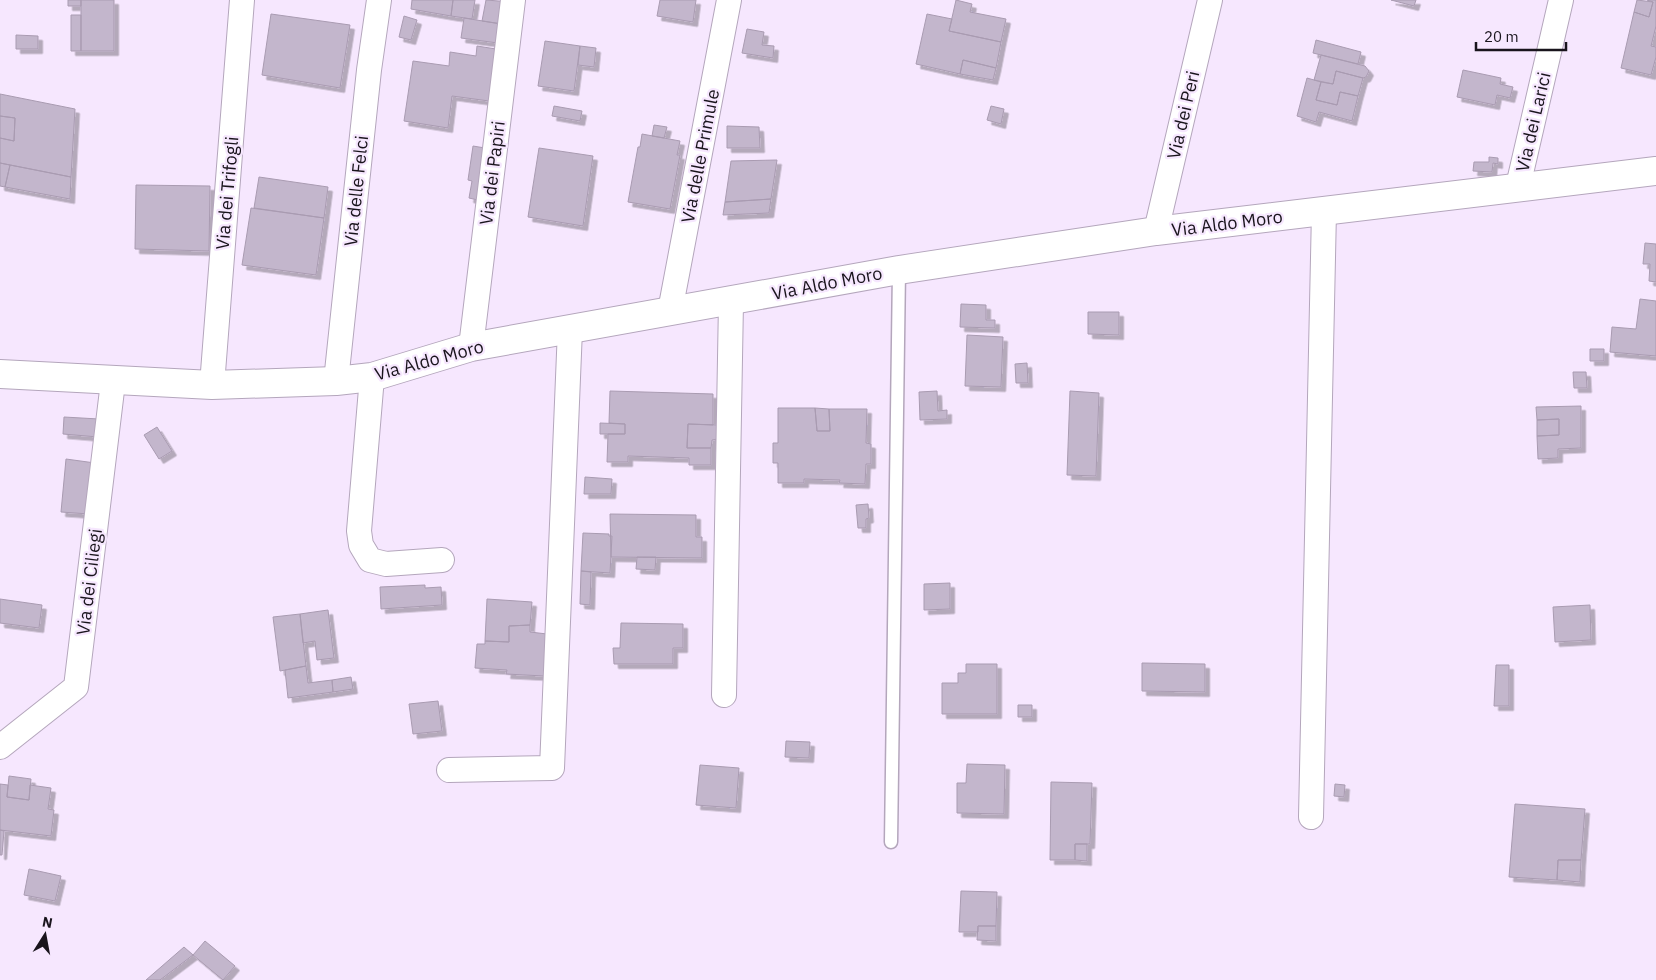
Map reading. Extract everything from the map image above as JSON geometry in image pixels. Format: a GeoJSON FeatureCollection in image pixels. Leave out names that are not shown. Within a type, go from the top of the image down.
{"type":"FeatureCollection","features":[{"type":"Feature","properties":{"kind":"street","name":"Via dei Trifogli"},"geometry":{"type":"LineString","coordinates":[[212,385],[242,0]]}},
{"type":"Feature","properties":{"kind":"street","name":"Via delle Felci"},"geometry":{"type":"LineString","coordinates":[[336,381],[369,70],[379,0]]}},
{"type":"Feature","properties":{"kind":"street","name":"Via dei Papiri"},"geometry":{"type":"LineString","coordinates":[[471,347],[513,0]]}},
{"type":"Feature","properties":{"kind":"street","name":"Via delle Primule"},"geometry":{"type":"LineString","coordinates":[[670,311],[729,0]]}},
{"type":"Feature","properties":{"kind":"street","name":"Via dei Peri"},"geometry":{"type":"LineString","coordinates":[[1156,231],[1210,0]]}},
{"type":"Feature","properties":{"kind":"street","name":"Via dei Larici"},"geometry":{"type":"LineString","coordinates":[[1518,186],[1561,0]]}},
{"type":"Feature","properties":{"kind":"street","name":"Via Aldo Moro"},"geometry":{"type":"LineString","coordinates":[[0,374],[113,382],[212,385],[336,381],[372,377],[471,347],[730,302],[899,270],[1156,231],[1518,186],[1656,171]]}},
{"type":"Feature","properties":{"kind":"street"},"geometry":{"type":"LineString","coordinates":[[1311,817],[1324,211]]}},
{"type":"Feature","properties":{"kind":"street"},"geometry":{"type":"LineString","coordinates":[[724,694],[730,302]]}},
{"type":"Feature","properties":{"kind":"street"},"geometry":{"type":"LineString","coordinates":[[449,770],[552,768],[570,329]]}},
{"type":"Feature","properties":{"kind":"street"},"geometry":{"type":"LineString","coordinates":[[372,377],[359,531],[361,545],[370,560],[386,564],[442,560]]}},
{"type":"Feature","properties":{"kind":"street","name":"Via dei Ciliegi"},"geometry":{"type":"LineString","coordinates":[[0,747],[76,687],[113,382]]}},
{"type":"Feature","properties":{"kind":"lane"},"geometry":{"type":"LineString","coordinates":[[891,842],[899,270]]}},
{"type":"Feature","properties":{"kind":"building"},"geometry":{"type":"Polygon","coordinates":[[[68,0],[81,0],[81,6],[68,6],[68,0]]]}},
{"type":"Feature","properties":{"kind":"building"},"geometry":{"type":"Polygon","coordinates":[[[81,0],[114,0],[114,51],[81,51],[81,0]]]}},
{"type":"Feature","properties":{"kind":"building"},"geometry":{"type":"Polygon","coordinates":[[[412,0],[453,0],[451,16],[411,9],[412,0]]]}},
{"type":"Feature","properties":{"kind":"building"},"geometry":{"type":"Polygon","coordinates":[[[453,0],[475,0],[472,19],[451,16],[453,0]]]}},
{"type":"Feature","properties":{"kind":"building"},"geometry":{"type":"Polygon","coordinates":[[[486,0],[511,2],[508,25],[482,21],[486,0]]]}},
{"type":"Feature","properties":{"kind":"building"},"geometry":{"type":"Polygon","coordinates":[[[660,0],[696,0],[693,22],[657,16],[660,0]]]}},
{"type":"Feature","properties":{"kind":"building"},"geometry":{"type":"Polygon","coordinates":[[[956,0],[972,4],[970,12],[1006,19],[1001,42],[949,31],[956,0]]]}},
{"type":"Feature","properties":{"kind":"building"},"geometry":{"type":"Polygon","coordinates":[[[1391,0],[1416,0],[1414,6],[1391,0]]]}},
{"type":"Feature","properties":{"kind":"building"},"geometry":{"type":"Polygon","coordinates":[[[1637,0],[1653,2],[1649,17],[1634,12],[1637,0]]]}},
{"type":"Feature","properties":{"kind":"building"},"geometry":{"type":"Polygon","coordinates":[[[1647,0],[1656,0],[1656,26],[1651,46],[1656,47],[1656,57],[1651,75],[1621,68],[1634,12],[1649,17],[1653,2],[1647,0]]]}},
{"type":"Feature","properties":{"kind":"building"},"geometry":{"type":"Polygon","coordinates":[[[271,14],[350,25],[340,88],[262,75],[271,14]]]}},
{"type":"Feature","properties":{"kind":"building"},"geometry":{"type":"Polygon","coordinates":[[[927,14],[952,19],[949,31],[1001,42],[996,68],[963,60],[960,74],[916,64],[927,14]]]}},
{"type":"Feature","properties":{"kind":"building"},"geometry":{"type":"Polygon","coordinates":[[[71,15],[81,15],[81,51],[71,51],[71,15]]]}},
{"type":"Feature","properties":{"kind":"building"},"geometry":{"type":"Polygon","coordinates":[[[404,16],[417,20],[411,40],[399,37],[404,16]]]}},
{"type":"Feature","properties":{"kind":"building"},"geometry":{"type":"Polygon","coordinates":[[[464,18],[508,25],[505,44],[461,38],[464,18]]]}},
{"type":"Feature","properties":{"kind":"building"},"geometry":{"type":"Polygon","coordinates":[[[747,29],[764,32],[762,45],[774,46],[773,58],[742,53],[747,29]]]}},
{"type":"Feature","properties":{"kind":"building"},"geometry":{"type":"Polygon","coordinates":[[[16,35],[38,36],[38,49],[16,49],[16,35]]]}},
{"type":"Feature","properties":{"kind":"building"},"geometry":{"type":"Polygon","coordinates":[[[1316,40],[1361,52],[1358,64],[1313,53],[1316,40]]]}},
{"type":"Feature","properties":{"kind":"building"},"geometry":{"type":"Polygon","coordinates":[[[545,41],[580,46],[574,91],[538,86],[545,41]]]}},
{"type":"Feature","properties":{"kind":"building"},"geometry":{"type":"Polygon","coordinates":[[[477,46],[496,49],[489,101],[452,96],[448,128],[404,121],[413,61],[449,66],[450,52],[476,56],[477,46]]]}},
{"type":"Feature","properties":{"kind":"building"},"geometry":{"type":"Polygon","coordinates":[[[580,46],[596,48],[594,67],[578,65],[580,46]]]}},
{"type":"Feature","properties":{"kind":"building"},"geometry":{"type":"Polygon","coordinates":[[[1321,55],[1365,66],[1369,71],[1366,77],[1363,78],[1336,71],[1333,84],[1314,80],[1321,55]]]}},
{"type":"Feature","properties":{"kind":"building"},"geometry":{"type":"Polygon","coordinates":[[[963,60],[996,68],[993,80],[960,74],[963,60]]]}},
{"type":"Feature","properties":{"kind":"building"},"geometry":{"type":"Polygon","coordinates":[[[1463,70],[1501,78],[1500,84],[1513,87],[1510,98],[1497,95],[1495,105],[1457,97],[1463,70]]]}},
{"type":"Feature","properties":{"kind":"building"},"geometry":{"type":"Polygon","coordinates":[[[1336,71],[1363,78],[1358,96],[1340,92],[1337,105],[1316,100],[1321,82],[1333,84],[1336,71]]]}},
{"type":"Feature","properties":{"kind":"building"},"geometry":{"type":"Polygon","coordinates":[[[1307,78],[1321,82],[1316,100],[1337,105],[1340,92],[1358,96],[1352,121],[1319,112],[1316,122],[1297,116],[1307,78]]]}},
{"type":"Feature","properties":{"kind":"building"},"geometry":{"type":"Polygon","coordinates":[[[0,94],[75,109],[71,177],[0,163],[0,138],[14,141],[15,118],[0,116],[0,94]]]}},
{"type":"Feature","properties":{"kind":"building"},"geometry":{"type":"Polygon","coordinates":[[[554,106],[582,111],[580,121],[552,116],[554,106]]]}},
{"type":"Feature","properties":{"kind":"building"},"geometry":{"type":"Polygon","coordinates":[[[991,106],[1004,109],[1001,124],[987,120],[991,106]]]}},
{"type":"Feature","properties":{"kind":"building"},"geometry":{"type":"Polygon","coordinates":[[[0,116],[15,118],[14,141],[0,138],[0,116]]]}},
{"type":"Feature","properties":{"kind":"building"},"geometry":{"type":"Polygon","coordinates":[[[654,125],[667,127],[664,138],[652,136],[654,125]]]}},
{"type":"Feature","properties":{"kind":"building"},"geometry":{"type":"Polygon","coordinates":[[[727,126],[759,127],[760,148],[727,148],[727,126]]]}},
{"type":"Feature","properties":{"kind":"building"},"geometry":{"type":"Polygon","coordinates":[[[642,134],[680,141],[677,155],[680,155],[670,209],[628,202],[642,134]]]}},
{"type":"Feature","properties":{"kind":"building"},"geometry":{"type":"Polygon","coordinates":[[[473,146],[491,149],[482,201],[469,198],[472,181],[468,180],[473,146]]]}},
{"type":"Feature","properties":{"kind":"building"},"geometry":{"type":"Polygon","coordinates":[[[539,148],[593,156],[583,226],[528,217],[539,148]]]}},
{"type":"Feature","properties":{"kind":"building"},"geometry":{"type":"Polygon","coordinates":[[[1489,157],[1498,158],[1498,164],[1493,163],[1492,172],[1473,171],[1474,162],[1489,162],[1489,157]]]}},
{"type":"Feature","properties":{"kind":"building"},"geometry":{"type":"Polygon","coordinates":[[[777,160],[771,199],[725,202],[731,161],[777,160]]]}},
{"type":"Feature","properties":{"kind":"building"},"geometry":{"type":"Polygon","coordinates":[[[0,163],[10,165],[5,187],[0,186],[0,163]]]}},
{"type":"Feature","properties":{"kind":"building"},"geometry":{"type":"Polygon","coordinates":[[[10,165],[71,177],[70,199],[5,187],[10,165]]]}},
{"type":"Feature","properties":{"kind":"building"},"geometry":{"type":"Polygon","coordinates":[[[259,177],[328,187],[324,218],[254,208],[259,177]]]}},
{"type":"Feature","properties":{"kind":"building"},"geometry":{"type":"Polygon","coordinates":[[[136,185],[210,186],[209,251],[135,249],[136,185]]]}},
{"type":"Feature","properties":{"kind":"building"},"geometry":{"type":"Polygon","coordinates":[[[771,199],[769,213],[723,215],[725,202],[771,199]]]}},
{"type":"Feature","properties":{"kind":"building"},"geometry":{"type":"Polygon","coordinates":[[[251,208],[324,218],[316,275],[242,265],[251,208]]]}},
{"type":"Feature","properties":{"kind":"building"},"geometry":{"type":"Polygon","coordinates":[[[1645,243],[1656,244],[1656,282],[1649,281],[1650,264],[1643,264],[1645,243]]]}},
{"type":"Feature","properties":{"kind":"building"},"geometry":{"type":"Polygon","coordinates":[[[1640,299],[1656,301],[1656,356],[1610,352],[1612,327],[1636,329],[1640,299]]]}},
{"type":"Feature","properties":{"kind":"building"},"geometry":{"type":"Polygon","coordinates":[[[961,304],[986,305],[986,320],[995,320],[995,328],[960,327],[961,304]]]}},
{"type":"Feature","properties":{"kind":"building"},"geometry":{"type":"Polygon","coordinates":[[[1088,312],[1119,312],[1119,335],[1088,334],[1088,312]]]}},
{"type":"Feature","properties":{"kind":"building"},"geometry":{"type":"Polygon","coordinates":[[[967,335],[1003,337],[1001,387],[965,386],[967,335]]]}},
{"type":"Feature","properties":{"kind":"building"},"geometry":{"type":"Polygon","coordinates":[[[1590,349],[1604,349],[1604,361],[1590,361],[1590,349]]]}},
{"type":"Feature","properties":{"kind":"building"},"geometry":{"type":"Polygon","coordinates":[[[1027,363],[1028,383],[1016,383],[1015,364],[1027,363]]]}},
{"type":"Feature","properties":{"kind":"building"},"geometry":{"type":"Polygon","coordinates":[[[1573,372],[1586,372],[1587,388],[1574,388],[1573,372]]]}},
{"type":"Feature","properties":{"kind":"building"},"geometry":{"type":"Polygon","coordinates":[[[610,391],[713,394],[713,425],[688,424],[687,448],[711,448],[711,465],[689,465],[689,458],[628,456],[628,462],[607,462],[608,434],[625,434],[625,424],[609,423],[610,391]]]}},
{"type":"Feature","properties":{"kind":"building"},"geometry":{"type":"Polygon","coordinates":[[[937,391],[938,411],[947,410],[947,419],[920,420],[919,392],[937,391]]]}},
{"type":"Feature","properties":{"kind":"building"},"geometry":{"type":"Polygon","coordinates":[[[1070,391],[1099,393],[1096,476],[1067,475],[1070,391]]]}},
{"type":"Feature","properties":{"kind":"building"},"geometry":{"type":"Polygon","coordinates":[[[1581,406],[1581,448],[1558,449],[1558,458],[1538,459],[1537,436],[1559,435],[1559,419],[1537,420],[1536,407],[1581,406]]]}},
{"type":"Feature","properties":{"kind":"building"},"geometry":{"type":"Polygon","coordinates":[[[778,408],[815,408],[817,431],[830,431],[829,409],[867,409],[866,443],[871,444],[871,464],[866,464],[865,484],[839,483],[840,480],[804,479],[804,483],[778,483],[778,463],[773,463],[773,443],[778,443],[778,408]]]}},
{"type":"Feature","properties":{"kind":"building"},"geometry":{"type":"Polygon","coordinates":[[[815,408],[829,409],[830,431],[817,431],[815,408]]]}},
{"type":"Feature","properties":{"kind":"building"},"geometry":{"type":"Polygon","coordinates":[[[64,417],[99,419],[98,437],[63,434],[64,417]]]}},
{"type":"Feature","properties":{"kind":"building"},"geometry":{"type":"Polygon","coordinates":[[[1559,419],[1559,435],[1537,436],[1537,420],[1559,419]]]}},
{"type":"Feature","properties":{"kind":"building"},"geometry":{"type":"Polygon","coordinates":[[[600,423],[625,424],[625,434],[600,434],[600,423]]]}},
{"type":"Feature","properties":{"kind":"building"},"geometry":{"type":"Polygon","coordinates":[[[688,424],[719,425],[718,439],[712,440],[711,448],[687,448],[688,424]]]}},
{"type":"Feature","properties":{"kind":"building"},"geometry":{"type":"Polygon","coordinates":[[[157,427],[172,451],[159,459],[144,435],[157,427]]]}},
{"type":"Feature","properties":{"kind":"building"},"geometry":{"type":"Polygon","coordinates":[[[66,459],[95,463],[89,514],[61,512],[66,459]]]}},
{"type":"Feature","properties":{"kind":"building"},"geometry":{"type":"Polygon","coordinates":[[[585,477],[612,479],[611,494],[584,494],[585,477]]]}},
{"type":"Feature","properties":{"kind":"building"},"geometry":{"type":"Polygon","coordinates":[[[868,504],[869,518],[866,519],[866,528],[858,528],[856,505],[868,504]]]}},
{"type":"Feature","properties":{"kind":"building"},"geometry":{"type":"Polygon","coordinates":[[[610,514],[696,515],[696,537],[702,537],[702,558],[611,557],[610,514]]]}},
{"type":"Feature","properties":{"kind":"building"},"geometry":{"type":"Polygon","coordinates":[[[583,533],[609,534],[609,536],[612,536],[610,573],[581,571],[583,533]]]}},
{"type":"Feature","properties":{"kind":"building"},"geometry":{"type":"Polygon","coordinates":[[[637,557],[656,557],[655,570],[636,569],[637,557]]]}},
{"type":"Feature","properties":{"kind":"building"},"geometry":{"type":"Polygon","coordinates":[[[581,571],[591,572],[590,605],[580,604],[581,571]]]}},
{"type":"Feature","properties":{"kind":"building"},"geometry":{"type":"Polygon","coordinates":[[[950,583],[950,609],[924,610],[924,584],[950,583]]]}},
{"type":"Feature","properties":{"kind":"building"},"geometry":{"type":"Polygon","coordinates":[[[425,585],[425,588],[441,587],[442,605],[381,609],[380,587],[425,585]]]}},
{"type":"Feature","properties":{"kind":"building"},"geometry":{"type":"Polygon","coordinates":[[[0,599],[42,605],[39,628],[0,623],[0,599]]]}},
{"type":"Feature","properties":{"kind":"building"},"geometry":{"type":"Polygon","coordinates":[[[487,599],[532,602],[530,625],[509,626],[509,642],[485,641],[487,599]]]}},
{"type":"Feature","properties":{"kind":"building"},"geometry":{"type":"Polygon","coordinates":[[[1590,605],[1591,640],[1555,642],[1553,607],[1590,605]]]}},
{"type":"Feature","properties":{"kind":"building"},"geometry":{"type":"Polygon","coordinates":[[[328,610],[334,658],[317,660],[315,641],[303,643],[300,614],[328,610]]]}},
{"type":"Feature","properties":{"kind":"building"},"geometry":{"type":"Polygon","coordinates":[[[300,614],[306,666],[280,671],[273,617],[300,614]]]}},
{"type":"Feature","properties":{"kind":"building"},"geometry":{"type":"Polygon","coordinates":[[[621,623],[683,624],[683,648],[673,648],[673,664],[614,664],[613,648],[620,648],[621,623]]]}},
{"type":"Feature","properties":{"kind":"building"},"geometry":{"type":"Polygon","coordinates":[[[530,625],[530,632],[547,634],[544,676],[506,674],[507,670],[475,668],[477,644],[485,644],[485,641],[509,642],[509,626],[530,625]]]}},
{"type":"Feature","properties":{"kind":"building"},"geometry":{"type":"Polygon","coordinates":[[[1142,663],[1205,664],[1205,692],[1142,691],[1142,663]]]}},
{"type":"Feature","properties":{"kind":"building"},"geometry":{"type":"Polygon","coordinates":[[[966,664],[997,664],[997,714],[942,714],[942,683],[958,683],[958,673],[966,673],[966,664]]]}},
{"type":"Feature","properties":{"kind":"building"},"geometry":{"type":"Polygon","coordinates":[[[1496,665],[1509,665],[1509,706],[1494,706],[1496,665]]]}},
{"type":"Feature","properties":{"kind":"building"},"geometry":{"type":"Polygon","coordinates":[[[306,666],[308,683],[332,680],[333,692],[288,698],[285,670],[306,666]]]}},
{"type":"Feature","properties":{"kind":"building"},"geometry":{"type":"Polygon","coordinates":[[[351,677],[353,689],[333,692],[332,680],[351,677]]]}},
{"type":"Feature","properties":{"kind":"building"},"geometry":{"type":"Polygon","coordinates":[[[438,701],[442,731],[413,734],[409,704],[438,701]]]}},
{"type":"Feature","properties":{"kind":"building"},"geometry":{"type":"Polygon","coordinates":[[[1018,705],[1032,705],[1032,717],[1018,717],[1018,705]]]}},
{"type":"Feature","properties":{"kind":"building"},"geometry":{"type":"Polygon","coordinates":[[[786,741],[810,742],[809,758],[785,757],[786,741]]]}},
{"type":"Feature","properties":{"kind":"building"},"geometry":{"type":"Polygon","coordinates":[[[967,764],[1005,765],[1004,814],[957,813],[957,783],[966,783],[967,764]]]}},
{"type":"Feature","properties":{"kind":"building"},"geometry":{"type":"Polygon","coordinates":[[[700,765],[739,768],[736,808],[696,805],[700,765]]]}},
{"type":"Feature","properties":{"kind":"building"},"geometry":{"type":"Polygon","coordinates":[[[9,776],[31,779],[29,800],[7,797],[9,776]]]}},
{"type":"Feature","properties":{"kind":"building"},"geometry":{"type":"Polygon","coordinates":[[[1051,782],[1092,783],[1090,844],[1075,844],[1075,860],[1050,860],[1051,782]]]}},
{"type":"Feature","properties":{"kind":"building"},"geometry":{"type":"Polygon","coordinates":[[[0,784],[8,785],[7,797],[29,800],[30,785],[51,788],[48,809],[54,810],[51,836],[0,830],[0,784]]]}},
{"type":"Feature","properties":{"kind":"building"},"geometry":{"type":"Polygon","coordinates":[[[1335,784],[1345,785],[1344,797],[1334,796],[1335,784]]]}},
{"type":"Feature","properties":{"kind":"building"},"geometry":{"type":"Polygon","coordinates":[[[1515,804],[1585,809],[1581,860],[1558,860],[1557,880],[1509,877],[1515,804]]]}},
{"type":"Feature","properties":{"kind":"building"},"geometry":{"type":"Polygon","coordinates":[[[0,830],[4,831],[2,855],[0,855],[0,830]]]}},
{"type":"Feature","properties":{"kind":"building"},"geometry":{"type":"Polygon","coordinates":[[[1075,844],[1087,844],[1087,861],[1075,860],[1075,844]]]}},
{"type":"Feature","properties":{"kind":"building"},"geometry":{"type":"Polygon","coordinates":[[[1558,860],[1581,860],[1580,882],[1557,880],[1558,860]]]}},
{"type":"Feature","properties":{"kind":"building"},"geometry":{"type":"Polygon","coordinates":[[[29,869],[61,876],[55,901],[24,895],[29,869]]]}},
{"type":"Feature","properties":{"kind":"building"},"geometry":{"type":"Polygon","coordinates":[[[961,891],[997,892],[996,926],[978,926],[978,932],[959,932],[961,891]]]}},
{"type":"Feature","properties":{"kind":"building"},"geometry":{"type":"Polygon","coordinates":[[[978,926],[996,926],[996,941],[977,940],[978,926]]]}},
{"type":"Feature","properties":{"kind":"building"},"geometry":{"type":"Polygon","coordinates":[[[205,941],[235,966],[223,980],[193,955],[205,941]]]}},
{"type":"Feature","properties":{"kind":"building"},"geometry":{"type":"Polygon","coordinates":[[[184,947],[193,955],[160,980],[146,980],[184,947]]]}}]}
